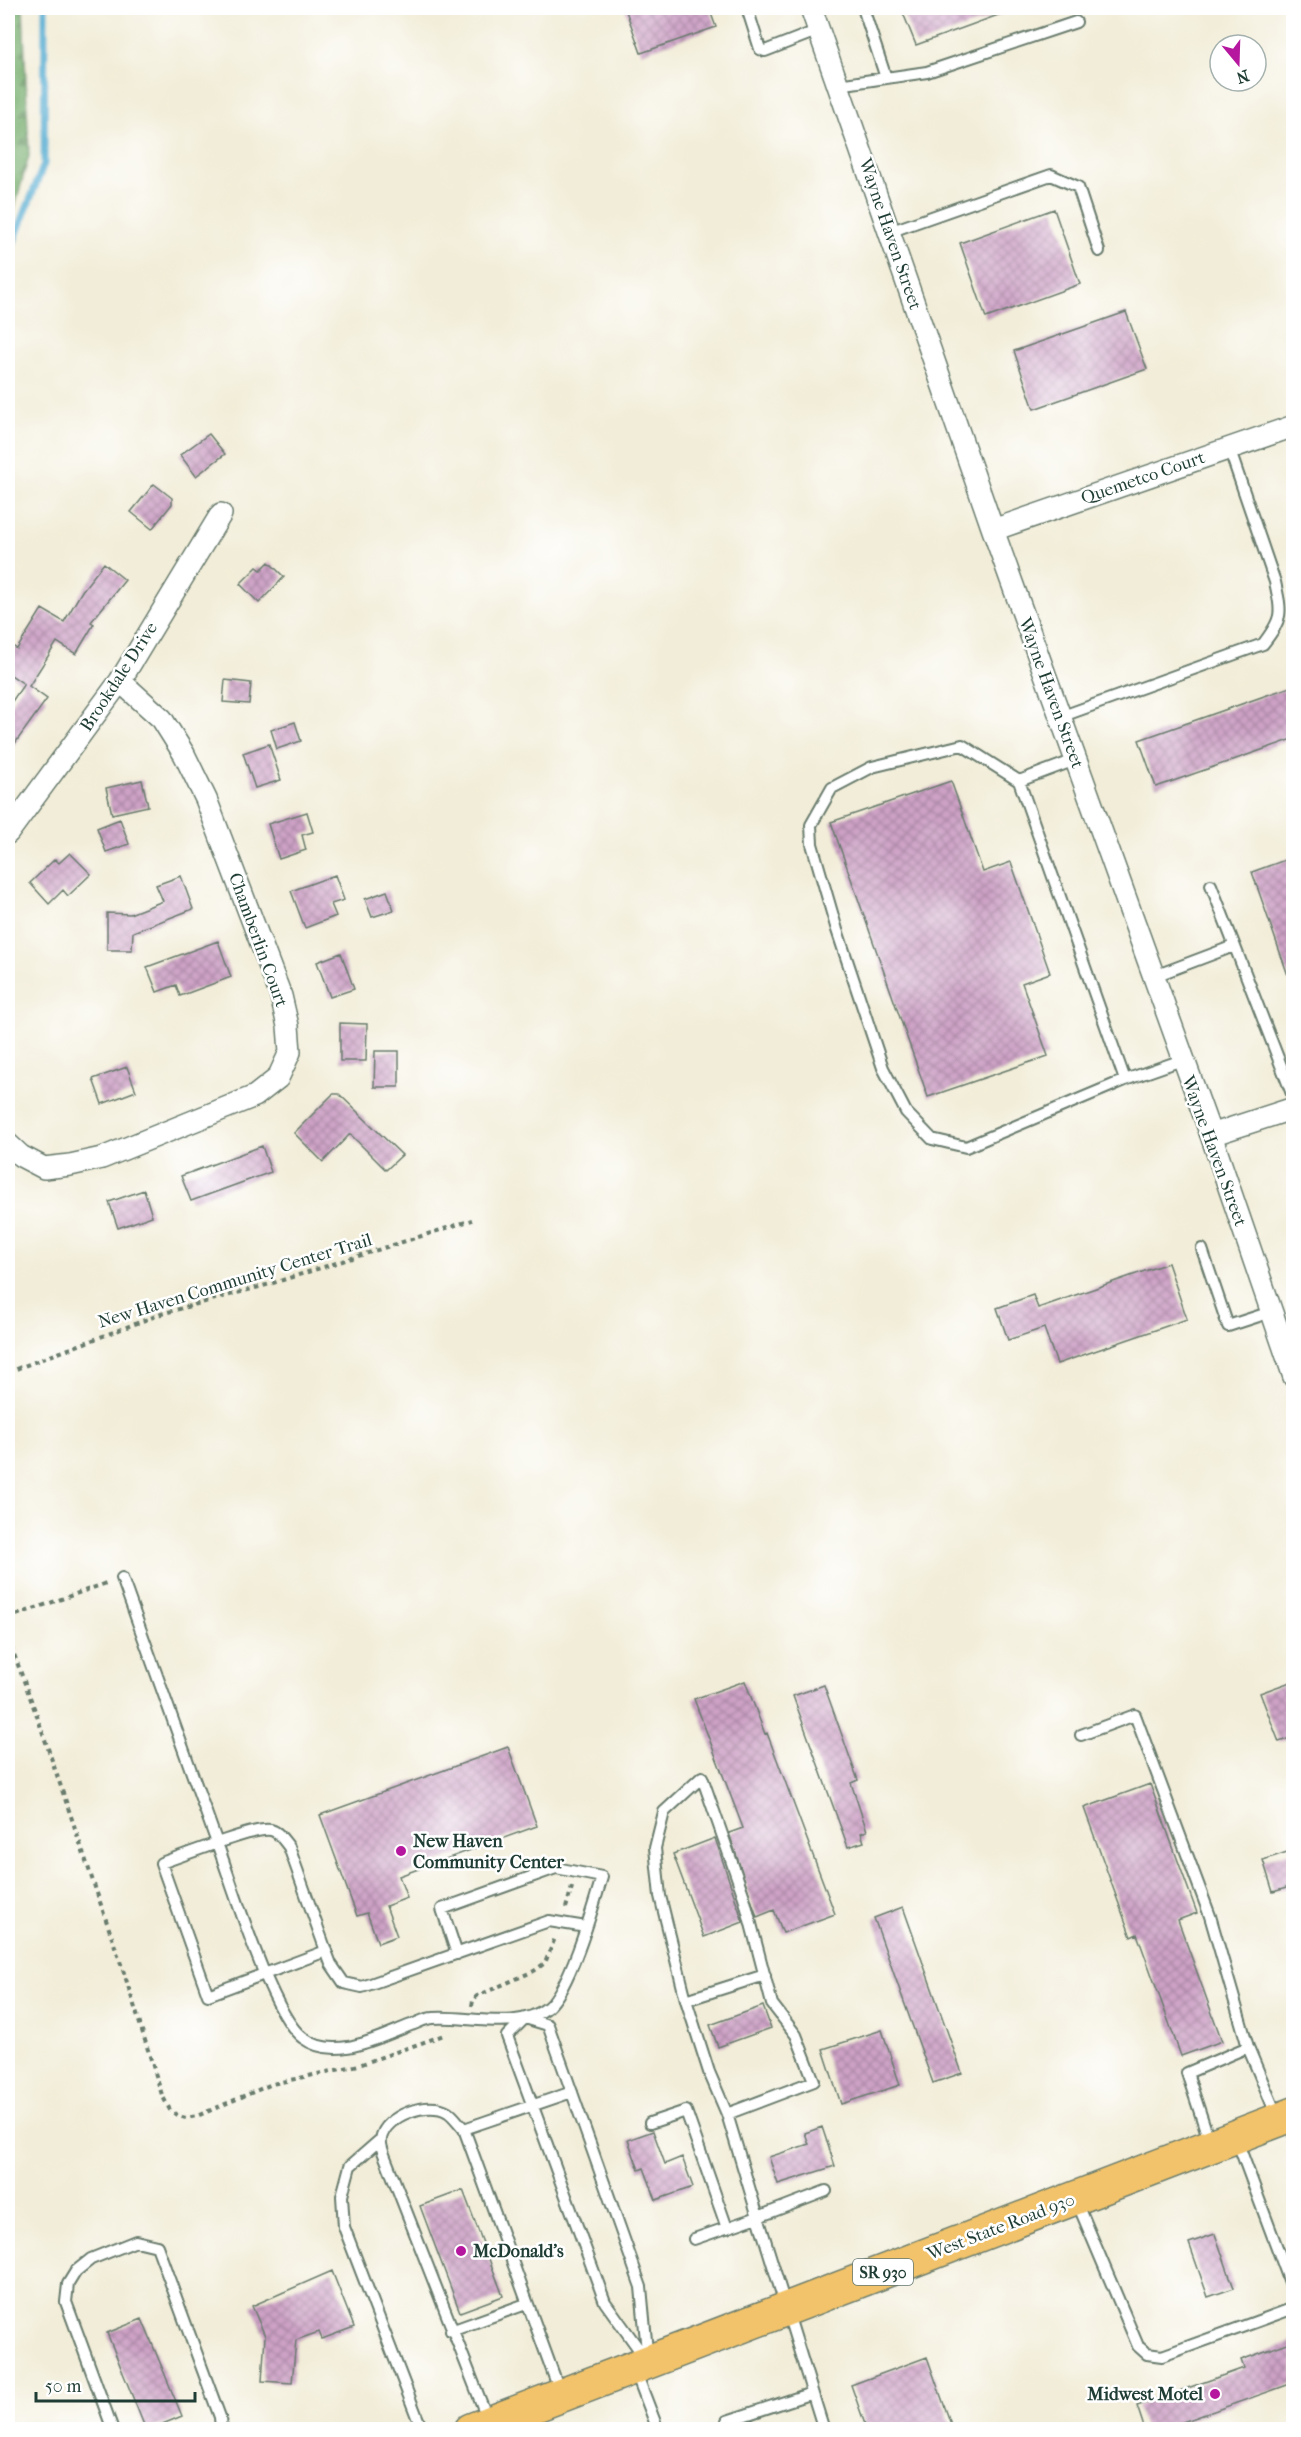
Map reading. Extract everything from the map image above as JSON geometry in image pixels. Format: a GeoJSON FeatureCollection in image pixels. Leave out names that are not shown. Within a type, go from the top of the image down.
{"type":"FeatureCollection","features":[{"type":"Feature","properties":{"kind":"highway","name":"West State Road 930"},"geometry":{"type":"LineString","coordinates":[[480,2426],[1076,2199],[1286,2116]]}},
{"type":"Feature","properties":{"kind":"street","name":"Wayne Haven Street"},"geometry":{"type":"LineString","coordinates":[[812,8],[993,530],[1210,1135],[1293,1377]]}},
{"type":"Feature","properties":{"kind":"street","name":"Quemetco Court"},"geometry":{"type":"LineString","coordinates":[[993,530],[1293,426]]}},
{"type":"Feature","properties":{"kind":"street","name":"Brookdale Drive"},"geometry":{"type":"LineString","coordinates":[[8,833],[120,681],[221,514]]}},
{"type":"Feature","properties":{"kind":"street","name":"Chamberlin Court"},"geometry":{"type":"LineString","coordinates":[[8,1144],[21,1156],[44,1168],[102,1158],[255,1096],[278,1078],[290,1052],[288,1026],[281,996],[206,799],[184,754],[162,719],[120,681]]}},
{"type":"Feature","properties":{"kind":"street"},"geometry":{"type":"LineString","coordinates":[[1210,1135],[1293,1108]]}},
{"type":"Feature","properties":{"kind":"lane"},"geometry":{"type":"LineString","coordinates":[[747,8],[760,49],[765,51],[819,30]]}},
{"type":"Feature","properties":{"kind":"lane"},"geometry":{"type":"LineString","coordinates":[[863,8],[886,78]]}},
{"type":"Feature","properties":{"kind":"lane"},"geometry":{"type":"LineString","coordinates":[[838,85],[927,72],[1076,22]]}},
{"type":"Feature","properties":{"kind":"lane"},"geometry":{"type":"LineString","coordinates":[[890,232],[1051,175],[1078,187],[1099,251]]}},
{"type":"Feature","properties":{"kind":"lane"},"geometry":{"type":"LineString","coordinates":[[1060,717],[1263,644],[1278,624],[1280,604],[1275,582],[1229,448]]}},
{"type":"Feature","properties":{"kind":"lane"},"geometry":{"type":"LineString","coordinates":[[1125,1080],[1019,781],[962,745],[872,767],[832,788],[811,825],[812,844],[837,930],[883,1068],[906,1112],[932,1139],[966,1147],[1125,1080],[1182,1060]]}},
{"type":"Feature","properties":{"kind":"lane"},"geometry":{"type":"LineString","coordinates":[[1019,781],[1075,760]]}},
{"type":"Feature","properties":{"kind":"lane"},"geometry":{"type":"LineString","coordinates":[[1211,885],[1293,1100]]}},
{"type":"Feature","properties":{"kind":"lane"},"geometry":{"type":"LineString","coordinates":[[1152,977],[1234,946]]}},
{"type":"Feature","properties":{"kind":"lane"},"geometry":{"type":"LineString","coordinates":[[1202,1250],[1228,1326],[1270,1312]]}},
{"type":"Feature","properties":{"kind":"lane"},"geometry":{"type":"LineString","coordinates":[[122,1578],[265,1974],[289,2021],[303,2038],[324,2047],[353,2047],[430,2018],[483,2022],[525,2018],[548,2008],[560,1992],[586,1927],[602,1877],[556,1868],[442,1909],[457,1954]]}},
{"type":"Feature","properties":{"kind":"lane"},"geometry":{"type":"LineString","coordinates":[[1081,1735],[1135,1715],[1210,1916],[1248,2047],[1286,2116]]}},
{"type":"Feature","properties":{"kind":"lane"},"geometry":{"type":"LineString","coordinates":[[727,2114],[814,2080],[796,2034],[772,2004],[744,1897],[702,1776],[664,1812],[655,1848],[660,1896],[686,2001],[709,2072],[727,2114],[824,2430]]}},
{"type":"Feature","properties":{"kind":"lane"},"geometry":{"type":"LineString","coordinates":[[326,1951],[208,1995],[161,1863],[217,1843],[261,1831],[271,1830],[279,1834],[289,1847],[331,1964],[344,1983],[362,1987],[549,1921],[586,1927]]}},
{"type":"Feature","properties":{"kind":"lane"},"geometry":{"type":"LineString","coordinates":[[686,2001],[765,1975]]}},
{"type":"Feature","properties":{"kind":"lane"},"geometry":{"type":"LineString","coordinates":[[525,2018],[548,2025],[641,2287],[641,2365],[658,2430]]}},
{"type":"Feature","properties":{"kind":"lane"},"geometry":{"type":"LineString","coordinates":[[525,2018],[507,2036],[605,2302],[641,2365]]}},
{"type":"Feature","properties":{"kind":"lane"},"geometry":{"type":"LineString","coordinates":[[1248,2047],[1186,2073],[1223,2141],[1293,2293]]}},
{"type":"Feature","properties":{"kind":"lane"},"geometry":{"type":"LineString","coordinates":[[464,2129],[572,2092]]}},
{"type":"Feature","properties":{"kind":"lane"},"geometry":{"type":"LineString","coordinates":[[422,2430],[344,2227],[342,2196],[350,2166],[381,2139],[386,2127],[407,2112],[426,2106],[448,2112],[464,2129],[561,2396]]}},
{"type":"Feature","properties":{"kind":"lane"},"geometry":{"type":"LineString","coordinates":[[650,2123],[686,2110],[727,2228]]}},
{"type":"Feature","properties":{"kind":"lane"},"geometry":{"type":"LineString","coordinates":[[381,2139],[393,2180],[451,2331],[480,2426]]}},
{"type":"Feature","properties":{"kind":"lane"},"geometry":{"type":"LineString","coordinates":[[694,2239],[826,2191]]}},
{"type":"Feature","properties":{"kind":"lane"},"geometry":{"type":"LineString","coordinates":[[1076,2199],[1138,2346],[1147,2354],[1162,2356],[1293,2308]]}},
{"type":"Feature","properties":{"kind":"lane"},"geometry":{"type":"LineString","coordinates":[[113,2430],[66,2302],[68,2284],[76,2271],[91,2259],[136,2241],[157,2246],[220,2417],[221,2430]]}},
{"type":"Feature","properties":{"kind":"lane"},"geometry":{"type":"LineString","coordinates":[[451,2331],[526,2304]]}},
{"type":"Feature","properties":{"kind":"lane"},"geometry":{"type":"LineString","coordinates":[[730,2430],[727,2421],[812,2393]]}},
{"type":"Feature","properties":{"kind":"path","name":"New Haven Community Center Trail"},"geometry":{"type":"LineString","coordinates":[[8,1371],[161,1314],[270,1284],[472,1220]]}},
{"type":"Feature","properties":{"kind":"path"},"geometry":{"type":"LineString","coordinates":[[8,1618],[122,1578]]}},
{"type":"Feature","properties":{"kind":"path"},"geometry":{"type":"LineString","coordinates":[[566,1908],[574,1880]]}},
{"type":"Feature","properties":{"kind":"path"},"geometry":{"type":"LineString","coordinates":[[472,2006],[477,1996],[534,1971],[545,1963],[556,1934]]}},
{"type":"Feature","properties":{"kind":"green space"},"geometry":{"type":"Polygon","coordinates":[[[8,8],[23,8],[29,156],[8,231],[8,8]]]}},
{"type":"Feature","properties":{"kind":"building"},"geometry":{"type":"Polygon","coordinates":[[[625,8],[709,8],[716,27],[641,53],[625,8]]]}},
{"type":"Feature","properties":{"kind":"building"},"geometry":{"type":"Polygon","coordinates":[[[901,8],[1012,8],[1012,10],[916,45],[901,8]]]}},
{"type":"Feature","properties":{"kind":"building"},"geometry":{"type":"Polygon","coordinates":[[[1054,209],[1080,284],[986,318],[960,243],[1054,209]]]}},
{"type":"Feature","properties":{"kind":"building"},"geometry":{"type":"Polygon","coordinates":[[[1126,312],[1147,369],[1034,409],[1014,351],[1126,312]]]}},
{"type":"Feature","properties":{"kind":"building"},"geometry":{"type":"Polygon","coordinates":[[[209,434],[225,454],[196,476],[180,455],[209,434]]]}},
{"type":"Feature","properties":{"kind":"building"},"geometry":{"type":"Polygon","coordinates":[[[154,484],[172,498],[172,504],[152,529],[131,512],[154,484]]]}},
{"type":"Feature","properties":{"kind":"building"},"geometry":{"type":"Polygon","coordinates":[[[269,562],[284,577],[259,603],[240,584],[257,567],[261,570],[269,562]]]}},
{"type":"Feature","properties":{"kind":"building"},"geometry":{"type":"Polygon","coordinates":[[[104,563],[125,580],[91,622],[94,624],[76,654],[57,642],[29,686],[47,699],[8,753],[8,707],[24,684],[8,673],[8,643],[17,649],[42,609],[64,622],[82,591],[104,563]]]}},
{"type":"Feature","properties":{"kind":"building"},"geometry":{"type":"Polygon","coordinates":[[[225,680],[251,683],[249,704],[223,702],[225,680]]]}},
{"type":"Feature","properties":{"kind":"building"},"geometry":{"type":"Polygon","coordinates":[[[1293,686],[1293,739],[1156,787],[1139,740],[1293,686]]]}},
{"type":"Feature","properties":{"kind":"building"},"geometry":{"type":"Polygon","coordinates":[[[295,722],[301,741],[277,749],[271,730],[295,722]]]}},
{"type":"Feature","properties":{"kind":"building"},"geometry":{"type":"Polygon","coordinates":[[[269,744],[281,780],[255,788],[243,753],[269,744]]]}},
{"type":"Feature","properties":{"kind":"building"},"geometry":{"type":"Polygon","coordinates":[[[142,780],[148,806],[112,814],[106,788],[142,780]]]}},
{"type":"Feature","properties":{"kind":"building"},"geometry":{"type":"Polygon","coordinates":[[[951,781],[983,872],[1011,862],[1050,973],[1022,983],[1048,1056],[928,1097],[831,822],[951,781]]]}},
{"type":"Feature","properties":{"kind":"building"},"geometry":{"type":"Polygon","coordinates":[[[307,812],[313,832],[302,835],[306,850],[279,859],[268,824],[307,812]]]}},
{"type":"Feature","properties":{"kind":"building"},"geometry":{"type":"Polygon","coordinates":[[[120,819],[129,844],[106,852],[97,828],[120,819]]]}},
{"type":"Feature","properties":{"kind":"building"},"geometry":{"type":"Polygon","coordinates":[[[70,853],[91,874],[68,896],[63,890],[49,904],[30,883],[55,859],[59,863],[70,853]]]}},
{"type":"Feature","properties":{"kind":"building"},"geometry":{"type":"Polygon","coordinates":[[[1293,857],[1293,984],[1291,984],[1252,872],[1293,857]]]}},
{"type":"Feature","properties":{"kind":"building"},"geometry":{"type":"Polygon","coordinates":[[[335,875],[344,900],[331,904],[336,916],[305,928],[291,891],[335,875]]]}},
{"type":"Feature","properties":{"kind":"building"},"geometry":{"type":"Polygon","coordinates":[[[181,876],[193,909],[133,932],[132,950],[107,950],[107,913],[130,914],[163,901],[156,885],[181,876]]]}},
{"type":"Feature","properties":{"kind":"building"},"geometry":{"type":"Polygon","coordinates":[[[387,891],[394,910],[372,917],[365,899],[387,891]]]}},
{"type":"Feature","properties":{"kind":"building"},"geometry":{"type":"Polygon","coordinates":[[[218,941],[231,977],[180,996],[176,985],[157,992],[147,967],[218,941]]]}},
{"type":"Feature","properties":{"kind":"building"},"geometry":{"type":"Polygon","coordinates":[[[341,953],[354,989],[330,997],[317,962],[341,953]]]}},
{"type":"Feature","properties":{"kind":"building"},"geometry":{"type":"Polygon","coordinates":[[[340,1023],[367,1024],[366,1061],[340,1061],[340,1023]]]}},
{"type":"Feature","properties":{"kind":"building"},"geometry":{"type":"Polygon","coordinates":[[[375,1051],[399,1051],[399,1087],[374,1087],[375,1051]]]}},
{"type":"Feature","properties":{"kind":"building"},"geometry":{"type":"Polygon","coordinates":[[[127,1067],[136,1091],[102,1104],[93,1079],[127,1067]]]}},
{"type":"Feature","properties":{"kind":"building"},"geometry":{"type":"Polygon","coordinates":[[[333,1094],[339,1094],[402,1155],[386,1170],[350,1134],[323,1162],[294,1133],[333,1094]]]}},
{"type":"Feature","properties":{"kind":"building"},"geometry":{"type":"Polygon","coordinates":[[[262,1146],[271,1172],[191,1201],[181,1176],[262,1146]]]}},
{"type":"Feature","properties":{"kind":"building"},"geometry":{"type":"Polygon","coordinates":[[[144,1190],[152,1216],[118,1228],[109,1202],[144,1190]]]}},
{"type":"Feature","properties":{"kind":"building"},"geometry":{"type":"Polygon","coordinates":[[[1168,1263],[1187,1319],[1057,1364],[1044,1328],[1008,1340],[997,1308],[1033,1295],[1038,1308],[1168,1263]]]}},
{"type":"Feature","properties":{"kind":"building"},"geometry":{"type":"Polygon","coordinates":[[[745,1681],[835,1914],[783,1933],[774,1910],[757,1917],[729,1833],[743,1828],[694,1699],[745,1681]]]}},
{"type":"Feature","properties":{"kind":"building"},"geometry":{"type":"Polygon","coordinates":[[[1293,1681],[1293,1737],[1279,1742],[1260,1693],[1293,1681]]]}},
{"type":"Feature","properties":{"kind":"building"},"geometry":{"type":"Polygon","coordinates":[[[824,1685],[858,1780],[851,1783],[867,1831],[861,1833],[864,1842],[848,1847],[793,1696],[824,1685]]]}},
{"type":"Feature","properties":{"kind":"building","name":"New Haven Community Center"},"geometry":{"type":"Polygon","coordinates":[[[508,1747],[537,1826],[399,1876],[407,1898],[386,1906],[397,1936],[378,1943],[367,1913],[357,1916],[320,1815],[508,1747]]]}},
{"type":"Feature","properties":{"kind":"building"},"geometry":{"type":"Polygon","coordinates":[[[1150,1784],[1197,1913],[1178,1920],[1222,2041],[1181,2056],[1137,1934],[1131,1937],[1084,1808],[1150,1784]]]}},
{"type":"Feature","properties":{"kind":"building"},"geometry":{"type":"Polygon","coordinates":[[[715,1838],[743,1922],[704,1937],[673,1854],[715,1838]]]}},
{"type":"Feature","properties":{"kind":"building"},"geometry":{"type":"Polygon","coordinates":[[[1293,1850],[1293,1886],[1273,1892],[1263,1860],[1293,1850]]]}},
{"type":"Feature","properties":{"kind":"building"},"geometry":{"type":"Polygon","coordinates":[[[903,1907],[962,2073],[933,2083],[874,1918],[903,1907]]]}},
{"type":"Feature","properties":{"kind":"building"},"geometry":{"type":"Polygon","coordinates":[[[763,2006],[771,2028],[718,2047],[710,2025],[763,2006]]]}},
{"type":"Feature","properties":{"kind":"building"},"geometry":{"type":"Polygon","coordinates":[[[882,2030],[900,2085],[841,2104],[823,2049],[882,2030]]]}},
{"type":"Feature","properties":{"kind":"building"},"geometry":{"type":"Polygon","coordinates":[[[822,2127],[835,2166],[778,2184],[769,2157],[809,2144],[805,2133],[822,2127]]]}},
{"type":"Feature","properties":{"kind":"building"},"geometry":{"type":"Polygon","coordinates":[[[653,2131],[665,2164],[682,2157],[693,2187],[656,2200],[644,2168],[639,2170],[628,2140],[653,2131]]]}},
{"type":"Feature","properties":{"kind":"building","name":"McDonald's"},"geometry":{"type":"Polygon","coordinates":[[[463,2190],[503,2296],[460,2312],[420,2206],[463,2190]]]}},
{"type":"Feature","properties":{"kind":"building"},"geometry":{"type":"Polygon","coordinates":[[[1215,2234],[1234,2288],[1208,2297],[1189,2243],[1215,2234]]]}},
{"type":"Feature","properties":{"kind":"building"},"geometry":{"type":"Polygon","coordinates":[[[332,2271],[354,2327],[322,2339],[319,2332],[296,2340],[292,2383],[262,2381],[265,2336],[252,2306],[332,2271]]]}},
{"type":"Feature","properties":{"kind":"building"},"geometry":{"type":"Polygon","coordinates":[[[142,2319],[182,2416],[148,2430],[146,2430],[107,2333],[142,2319]]]}},
{"type":"Feature","properties":{"kind":"building","name":"Midwest Motel"},"geometry":{"type":"Polygon","coordinates":[[[1293,2341],[1293,2383],[1160,2430],[1145,2430],[1137,2406],[1244,2368],[1241,2360],[1293,2341]]]}},
{"type":"Feature","properties":{"kind":"building"},"geometry":{"type":"Polygon","coordinates":[[[927,2357],[953,2430],[867,2430],[851,2385],[927,2357]]]}},
{"type":"Feature","properties":{"kind":"waterway"},"geometry":{"type":"LineString","coordinates":[[8,256],[44,164],[45,8]]}},
{"type":"Feature","properties":{"kind":"place","name":"New Haven Community Center"},"geometry":{"type":"Point","coordinates":[401,1851]}},
{"type":"Feature","properties":{"kind":"place","name":"McDonald's"},"geometry":{"type":"Point","coordinates":[461,2251]}},
{"type":"Feature","properties":{"kind":"place","name":"Midwest Motel"},"geometry":{"type":"Point","coordinates":[1215,2394]}}]}
